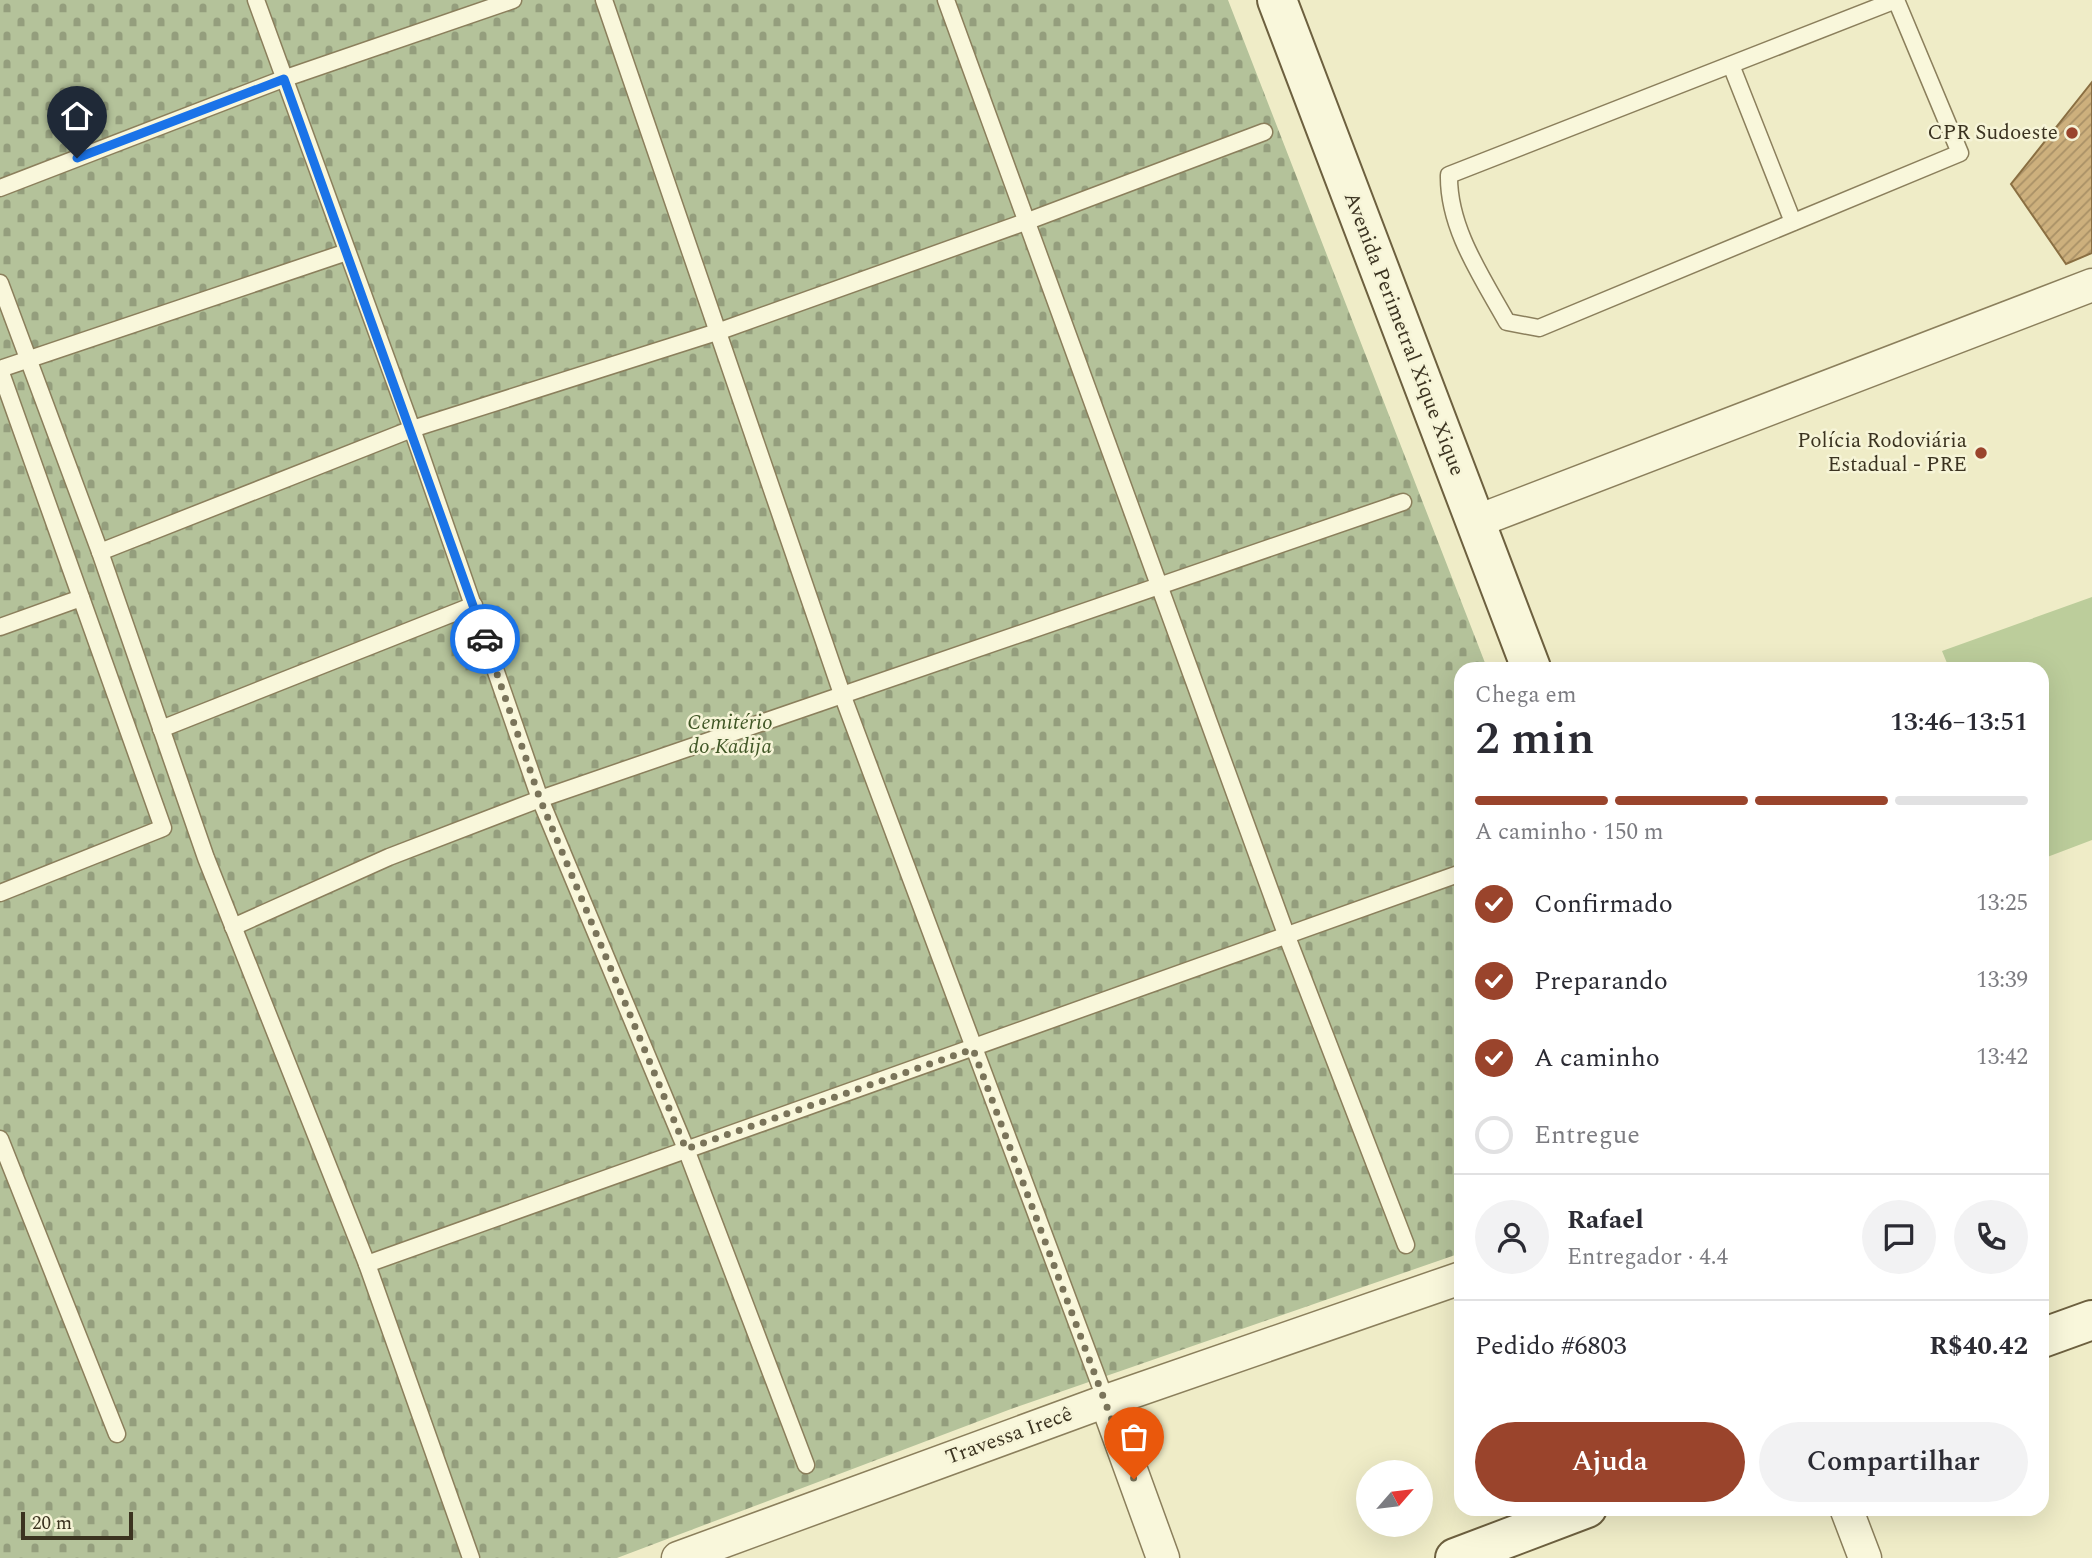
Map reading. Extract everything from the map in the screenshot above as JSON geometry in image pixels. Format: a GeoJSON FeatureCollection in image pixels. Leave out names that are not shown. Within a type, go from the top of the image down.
{"type":"FeatureCollection","features":[{"type":"Feature","properties":{"kind":"main road","name":"Avenida Perimetral Xique Xique"},"geometry":{"type":"LineString","coordinates":[[1277,0],[1529,662]]}},
{"type":"Feature","properties":{"kind":"main road"},"geometry":{"type":"LineString","coordinates":[[2049,1336],[2092,1320]]}},
{"type":"Feature","properties":{"kind":"main road"},"geometry":{"type":"LineString","coordinates":[[1455,1558],[1502,1550],[1571,1516]]}},
{"type":"Feature","properties":{"kind":"street"},"geometry":{"type":"LineString","coordinates":[[1475,522],[2092,285]]}},
{"type":"Feature","properties":{"kind":"street","name":"Travessa Irecê"},"geometry":{"type":"LineString","coordinates":[[678,1558],[1102,1390],[1454,1280]]}},
{"type":"Feature","properties":{"kind":"street"},"geometry":{"type":"LineString","coordinates":[[1102,1390],[1163,1558]]}},
{"type":"Feature","properties":{"kind":"street"},"geometry":{"type":"LineString","coordinates":[[1849,1516],[1865,1558]]}},
{"type":"Feature","properties":{"kind":"lane"},"geometry":{"type":"LineString","coordinates":[[256,0],[412,429],[540,799],[686,1149],[806,1465]]}},
{"type":"Feature","properties":{"kind":"lane"},"geometry":{"type":"LineString","coordinates":[[0,188],[284,79],[513,0]]}},
{"type":"Feature","properties":{"kind":"lane"},"geometry":{"type":"LineString","coordinates":[[604,0],[720,331],[842,694],[1102,1390]]}},
{"type":"Feature","properties":{"kind":"lane"},"geometry":{"type":"LineString","coordinates":[[946,0],[1286,934],[1406,1245]]}},
{"type":"Feature","properties":{"kind":"lane"},"geometry":{"type":"LineString","coordinates":[[1896,0],[1960,153],[1539,328],[1507,322],[1466,247],[1449,197],[1449,175],[1896,0]]}},
{"type":"Feature","properties":{"kind":"lane"},"geometry":{"type":"LineString","coordinates":[[1731,65],[1793,222]]}},
{"type":"Feature","properties":{"kind":"lane"},"geometry":{"type":"LineString","coordinates":[[100,552],[412,429],[720,331],[1028,221],[1264,132]]}},
{"type":"Feature","properties":{"kind":"lane"},"geometry":{"type":"LineString","coordinates":[[0,893],[163,828],[0,370],[346,251]]}},
{"type":"Feature","properties":{"kind":"lane"},"geometry":{"type":"LineString","coordinates":[[0,283],[100,552],[233,927],[367,1264],[471,1558]]}},
{"type":"Feature","properties":{"kind":"lane"},"geometry":{"type":"LineString","coordinates":[[233,927],[389,856],[540,799],[1403,502]]}},
{"type":"Feature","properties":{"kind":"lane"},"geometry":{"type":"LineString","coordinates":[[0,627],[81,598]]}},
{"type":"Feature","properties":{"kind":"lane"},"geometry":{"type":"LineString","coordinates":[[161,729],[474,605]]}},
{"type":"Feature","properties":{"kind":"lane"},"geometry":{"type":"LineString","coordinates":[[367,1264],[1454,875]]}},
{"type":"Feature","properties":{"kind":"lane"},"geometry":{"type":"LineString","coordinates":[[0,1139],[117,1434]]}},
{"type":"Feature","properties":{"kind":"green space","name":"Cemitério do Kadija"},"geometry":{"type":"Polygon","coordinates":[[[0,0],[1228,0],[1485,662],[1454,662],[1454,1255],[1011,1409],[617,1558],[0,1558],[0,0]]]}},
{"type":"Feature","properties":{"kind":"green space"},"geometry":{"type":"Polygon","coordinates":[[[2092,597],[2092,840],[2049,856],[2049,662],[1947,662],[1942,651],[2092,597]]]}},
{"type":"Feature","properties":{"kind":"building","name":"CPR Sudoeste"},"geometry":{"type":"Polygon","coordinates":[[[2092,82],[2092,253],[2066,264],[2011,184],[2092,82]]]}},
{"type":"Feature","properties":{"kind":"way so far"},"geometry":{"type":"LineString","coordinates":[[485,639],[540,799],[686,1149],[973,1049],[1134,1479]]}},
{"type":"Feature","properties":{"kind":"place","name":"CPR Sudoeste"},"geometry":{"type":"Point","coordinates":[2072,133]}},
{"type":"Feature","properties":{"kind":"place","name":"Polícia Rodoviária Estadual - PRE"},"geometry":{"type":"Point","coordinates":[1981,453]}},
{"type":"Feature","properties":{"kind":"route"},"geometry":{"type":"LineString","coordinates":[[77,158],[284,79],[412,429],[485,639]]}}]}
